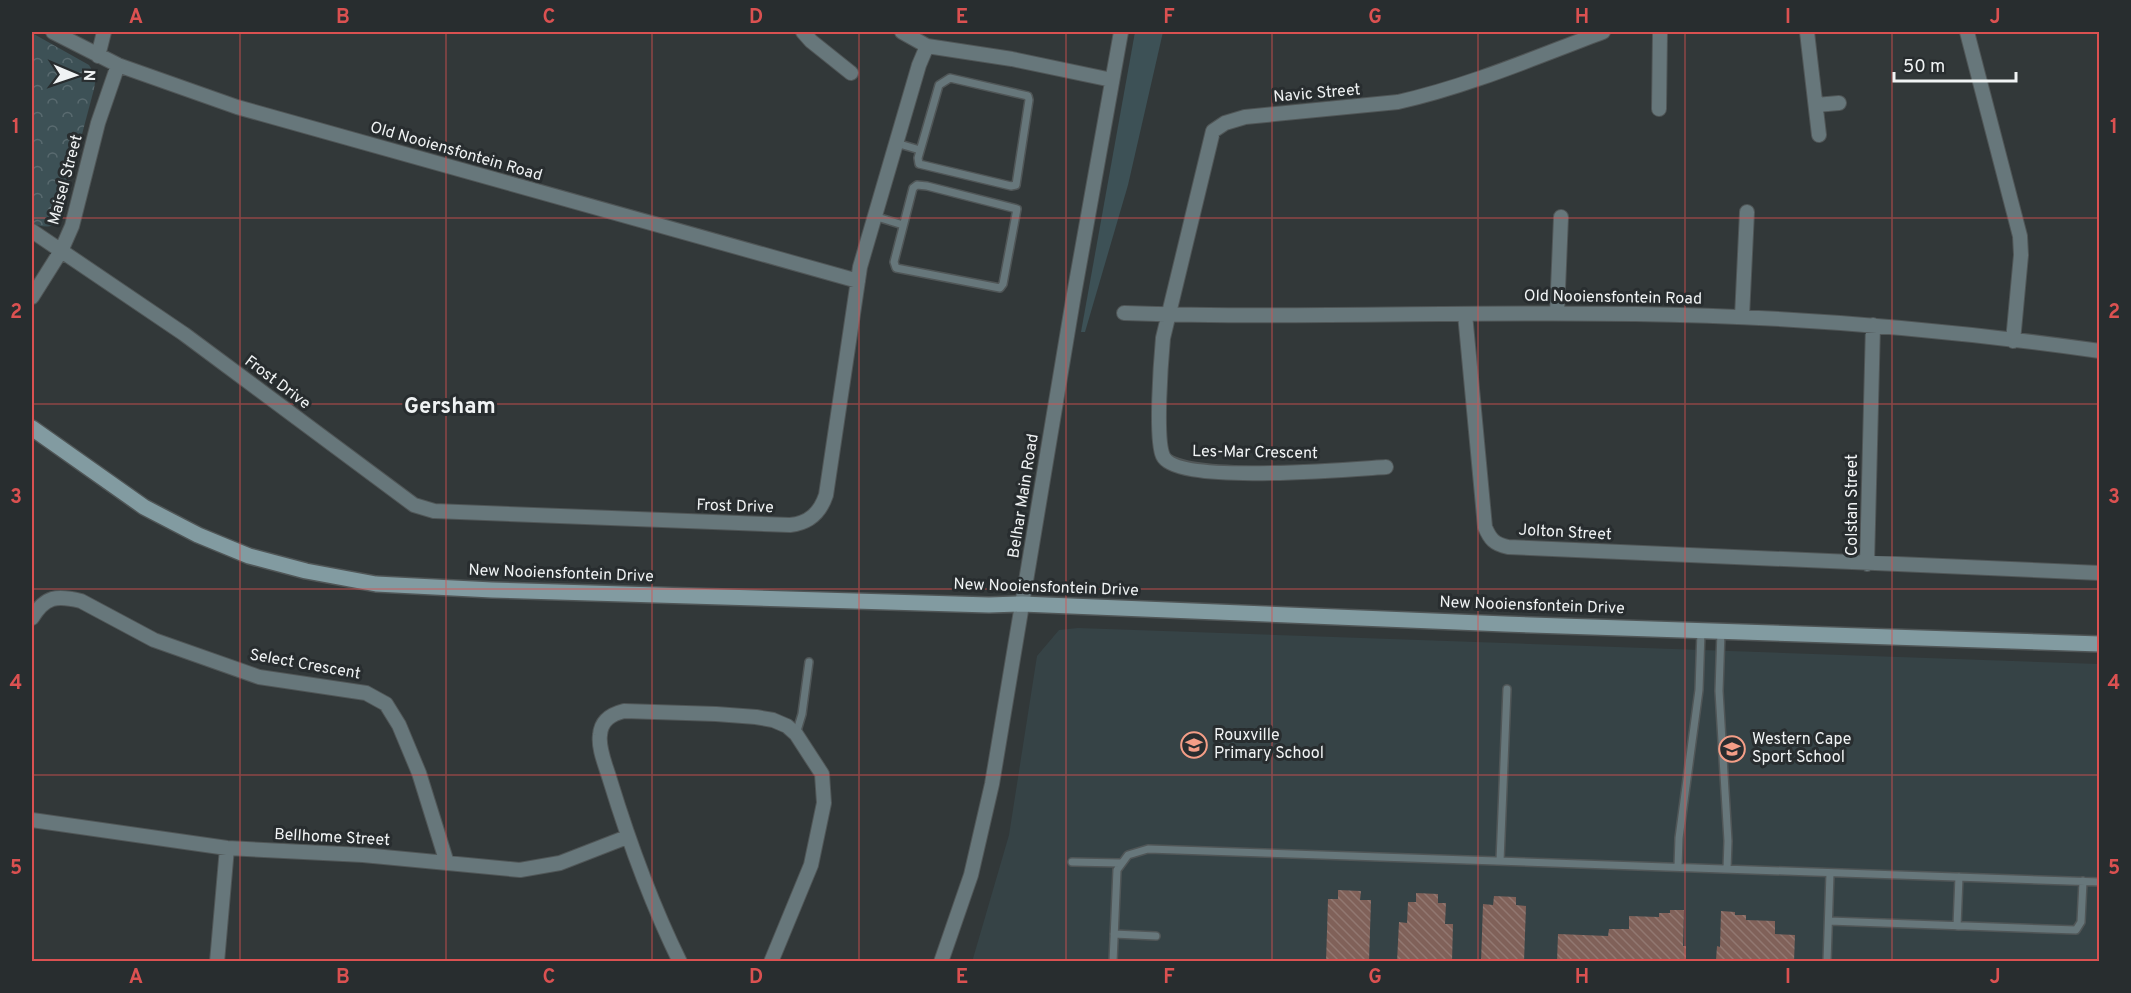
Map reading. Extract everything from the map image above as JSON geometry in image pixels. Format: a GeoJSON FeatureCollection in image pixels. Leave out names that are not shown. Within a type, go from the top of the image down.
{"type":"FeatureCollection","features":[{"type":"Feature","properties":{"kind":"street","name":"Old Nooiensfontein Road"},"geometry":{"type":"LineString","coordinates":[[53,32],[118,65],[237,107],[858,281]]}},
{"type":"Feature","properties":{"kind":"street"},"geometry":{"type":"LineString","coordinates":[[98,56],[104,32]]}},
{"type":"Feature","properties":{"kind":"street"},"geometry":{"type":"LineString","coordinates":[[803,32],[851,73]]}},
{"type":"Feature","properties":{"kind":"street"},"geometry":{"type":"LineString","coordinates":[[902,32],[927,46],[1012,59],[1112,80]]}},
{"type":"Feature","properties":{"kind":"street","name":"Belhar Main Road"},"geometry":{"type":"LineString","coordinates":[[940,962],[962,903],[980,839],[992,784],[1121,32]]}},
{"type":"Feature","properties":{"kind":"street","name":"Navic Street"},"geometry":{"type":"LineString","coordinates":[[1168,314],[1213,131],[1225,123],[1245,117],[1398,102],[1420,97],[1447,90],[1603,32]]}},
{"type":"Feature","properties":{"kind":"street"},"geometry":{"type":"LineString","coordinates":[[1659,109],[1660,32]]}},
{"type":"Feature","properties":{"kind":"street"},"geometry":{"type":"LineString","coordinates":[[1807,32],[1819,135]]}},
{"type":"Feature","properties":{"kind":"street"},"geometry":{"type":"LineString","coordinates":[[1967,32],[2020,236],[2021,255],[2013,341]]}},
{"type":"Feature","properties":{"kind":"street","name":"Frost Drive"},"geometry":{"type":"LineString","coordinates":[[32,231],[184,334],[414,505],[434,511],[790,525],[808,520],[815,515],[826,495],[860,267],[919,64],[927,46]]}},
{"type":"Feature","properties":{"kind":"street","name":"Maisel Street"},"geometry":{"type":"LineString","coordinates":[[32,297],[61,251],[72,226],[98,123],[118,65]]}},
{"type":"Feature","properties":{"kind":"street"},"geometry":{"type":"LineString","coordinates":[[1816,105],[1839,103]]}},
{"type":"Feature","properties":{"kind":"street"},"geometry":{"type":"LineString","coordinates":[[1742,317],[1747,212]]}},
{"type":"Feature","properties":{"kind":"street"},"geometry":{"type":"LineString","coordinates":[[1557,313],[1561,217]]}},
{"type":"Feature","properties":{"kind":"street","name":"Old Nooiensfontein Road"},"geometry":{"type":"LineString","coordinates":[[1124,313],[1557,313],[1742,317],[1873,325],[2100,351]]}},
{"type":"Feature","properties":{"kind":"street","name":"Les-Mar Crescent"},"geometry":{"type":"LineString","coordinates":[[1168,314],[1160,370],[1160,442],[1162,456],[1168,463],[1179,468],[1195,470],[1288,473],[1386,467]]}},
{"type":"Feature","properties":{"kind":"street","name":"Jolton Street"},"geometry":{"type":"LineString","coordinates":[[1465,314],[1485,527],[1490,538],[1498,545],[1867,564]]}},
{"type":"Feature","properties":{"kind":"street","name":"Colstan Street"},"geometry":{"type":"LineString","coordinates":[[1873,325],[1867,564],[2100,573]]}},
{"type":"Feature","properties":{"kind":"street","name":"New Nooiensfontein Drive"},"geometry":{"type":"LineString","coordinates":[[32,428],[144,507],[198,535],[249,556],[306,572],[376,584],[516,591],[982,605],[1023,604],[2100,644]]}},
{"type":"Feature","properties":{"kind":"street","name":"Select Crescent"},"geometry":{"type":"LineString","coordinates":[[32,618],[39,606],[50,599],[70,598],[81,601],[154,640],[259,677],[366,693],[376,697],[386,704],[399,725],[419,773],[447,863]]}},
{"type":"Feature","properties":{"kind":"street"},"geometry":{"type":"LineString","coordinates":[[680,962],[627,837],[602,752],[599,735],[603,725],[615,713],[624,711],[756,717],[787,726],[796,734],[822,774],[824,803],[811,865],[771,962]]}},
{"type":"Feature","properties":{"kind":"street","name":"Bellhome Street"},"geometry":{"type":"LineString","coordinates":[[32,820],[227,848],[363,855],[520,870],[532,870],[560,863],[627,837]]}},
{"type":"Feature","properties":{"kind":"street"},"geometry":{"type":"LineString","coordinates":[[217,962],[227,848]]}},
{"type":"Feature","properties":{"kind":"lane"},"geometry":{"type":"LineString","coordinates":[[946,79],[959,79],[1026,95],[1028,98],[1016,185],[1011,186],[921,166],[918,158],[920,150],[939,85],[946,79]]}},
{"type":"Feature","properties":{"kind":"lane"},"geometry":{"type":"LineString","coordinates":[[896,143],[920,150]]}},
{"type":"Feature","properties":{"kind":"lane"},"geometry":{"type":"LineString","coordinates":[[917,185],[1015,207],[1017,211],[1003,284],[998,288],[896,268],[894,262],[903,225],[913,188],[917,185]]}},
{"type":"Feature","properties":{"kind":"lane"},"geometry":{"type":"LineString","coordinates":[[874,216],[903,225]]}},
{"type":"Feature","properties":{"kind":"lane"},"geometry":{"type":"LineString","coordinates":[[1678,867],[1679,838],[1700,690],[1701,630]]}},
{"type":"Feature","properties":{"kind":"lane"},"geometry":{"type":"LineString","coordinates":[[1721,631],[1719,691],[1728,841],[1727,869]]}},
{"type":"Feature","properties":{"kind":"lane"},"geometry":{"type":"LineString","coordinates":[[796,734],[802,714],[809,662]]}},
{"type":"Feature","properties":{"kind":"lane"},"geometry":{"type":"LineString","coordinates":[[1500,861],[1507,689]]}},
{"type":"Feature","properties":{"kind":"lane"},"geometry":{"type":"LineString","coordinates":[[1113,962],[1116,876],[1120,863],[1133,852],[1148,849],[2100,882]]}},
{"type":"Feature","properties":{"kind":"lane"},"geometry":{"type":"LineString","coordinates":[[1072,862],[1120,863]]}},
{"type":"Feature","properties":{"kind":"lane"},"geometry":{"type":"LineString","coordinates":[[1827,962],[1830,873]]}},
{"type":"Feature","properties":{"kind":"lane"},"geometry":{"type":"LineString","coordinates":[[1957,926],[1959,877]]}},
{"type":"Feature","properties":{"kind":"lane"},"geometry":{"type":"LineString","coordinates":[[1829,921],[2076,930],[2081,922],[2083,881]]}},
{"type":"Feature","properties":{"kind":"lane"},"geometry":{"type":"LineString","coordinates":[[1114,934],[1156,936]]}},
{"type":"Feature","properties":{"kind":"shaded area","name":"Western Cape Sport School"},"geometry":{"type":"Polygon","coordinates":[[[1078,628],[2099,664],[2099,961],[972,962],[1009,835],[1037,656],[1059,630],[1078,628]]]}},
{"type":"Feature","properties":{"kind":"green space"},"geometry":{"type":"Polygon","coordinates":[[[1135,32],[1163,32],[1128,185],[1085,332],[1081,332],[1135,32]]]}},
{"type":"Feature","properties":{"kind":"green space"},"geometry":{"type":"Polygon","coordinates":[[[32,33],[89,65],[96,77],[59,221],[46,227],[32,223],[32,33]]]}},
{"type":"Feature","properties":{"kind":"building"},"geometry":{"type":"Polygon","coordinates":[[[1338,890],[1361,891],[1360,900],[1371,900],[1369,962],[1326,962],[1328,899],[1338,899],[1338,890]]]}},
{"type":"Feature","properties":{"kind":"building"},"geometry":{"type":"Polygon","coordinates":[[[1416,893],[1438,894],[1438,903],[1446,903],[1445,924],[1453,924],[1452,962],[1397,962],[1399,922],[1407,923],[1408,902],[1416,902],[1416,893]]]}},
{"type":"Feature","properties":{"kind":"building"},"geometry":{"type":"Polygon","coordinates":[[[1494,896],[1516,897],[1516,905],[1526,906],[1524,962],[1481,962],[1483,904],[1493,905],[1494,896]]]}},
{"type":"Feature","properties":{"kind":"building"},"geometry":{"type":"Polygon","coordinates":[[[1670,910],[1684,910],[1683,946],[1686,946],[1686,959],[1682,959],[1682,962],[1557,962],[1558,934],[1608,936],[1609,929],[1629,929],[1629,916],[1659,917],[1659,913],[1670,913],[1670,910]]]}},
{"type":"Feature","properties":{"kind":"building"},"geometry":{"type":"Polygon","coordinates":[[[1721,911],[1746,915],[1746,920],[1775,921],[1775,934],[1795,935],[1794,962],[1716,960],[1717,946],[1720,947],[1721,911]]]}},
{"type":"Feature","properties":{"kind":"place","name":"Rouxville Primary School"},"geometry":{"type":"Point","coordinates":[1194,745]}},
{"type":"Feature","properties":{"kind":"place","name":"Western Cape Sport School"},"geometry":{"type":"Point","coordinates":[1732,749]}},
{"type":"Feature","properties":{"kind":"district","name":"Gersham"},"geometry":{"type":"Point","coordinates":[450,407]}}]}
